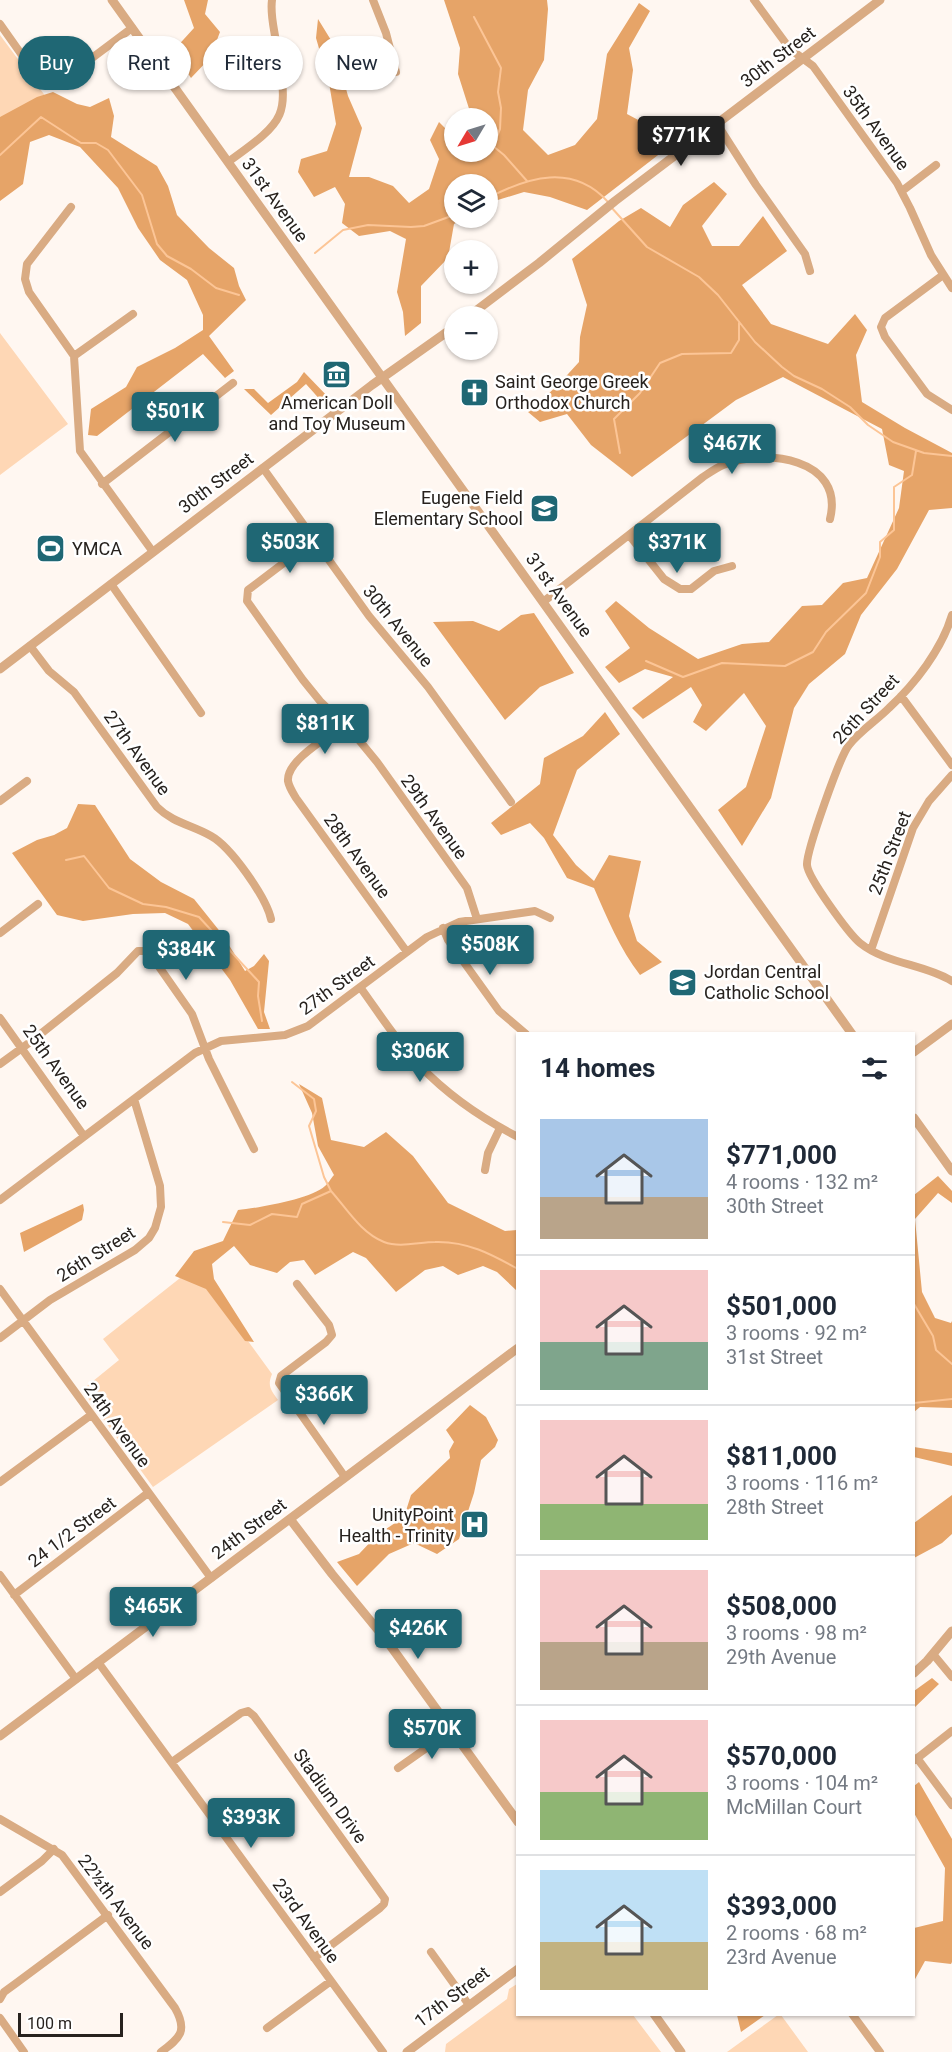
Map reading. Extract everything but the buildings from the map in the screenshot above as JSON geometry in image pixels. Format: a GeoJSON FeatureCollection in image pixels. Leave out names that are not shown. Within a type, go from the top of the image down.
{"type":"FeatureCollection","features":[{"type":"Feature","properties":{"kind":"street","name":"31st Avenue"},"geometry":{"type":"LineString","coordinates":[[112,0],[851,1032]]}},
{"type":"Feature","properties":{"kind":"street"},"geometry":{"type":"LineString","coordinates":[[228,162],[270,131],[282,109],[283,81],[272,14],[272,0]]}},
{"type":"Feature","properties":{"kind":"street"},"geometry":{"type":"LineString","coordinates":[[373,0],[387,36]]}},
{"type":"Feature","properties":{"kind":"street","name":"35th Avenue"},"geometry":{"type":"LineString","coordinates":[[754,0],[790,49],[813,66],[902,191],[931,255],[952,288]]}},
{"type":"Feature","properties":{"kind":"street","name":"30th Street"},"geometry":{"type":"LineString","coordinates":[[482,306],[539,264],[615,201],[880,0]]}},
{"type":"Feature","properties":{"kind":"street"},"geometry":{"type":"LineString","coordinates":[[0,24],[36,75],[49,85],[54,85],[68,76],[132,28]]}},
{"type":"Feature","properties":{"kind":"street"},"geometry":{"type":"LineString","coordinates":[[717,124],[756,185],[805,254],[810,271]]}},
{"type":"Feature","properties":{"kind":"street"},"geometry":{"type":"LineString","coordinates":[[902,191],[936,165]]}},
{"type":"Feature","properties":{"kind":"street"},"geometry":{"type":"LineString","coordinates":[[71,207],[27,264],[25,279],[29,292],[74,356],[80,451],[153,552]]}},
{"type":"Feature","properties":{"kind":"street"},"geometry":{"type":"LineString","coordinates":[[943,275],[881,322],[885,337],[927,394],[952,410]]}},
{"type":"Feature","properties":{"kind":"street"},"geometry":{"type":"LineString","coordinates":[[74,356],[133,314]]}},
{"type":"Feature","properties":{"kind":"street","name":"30th Street"},"geometry":{"type":"LineString","coordinates":[[0,669],[263,468],[444,334]]}},
{"type":"Feature","properties":{"kind":"street"},"geometry":{"type":"LineString","coordinates":[[904,380],[911,374]]}},
{"type":"Feature","properties":{"kind":"street"},"geometry":{"type":"LineString","coordinates":[[102,484],[233,383]]}},
{"type":"Feature","properties":{"kind":"street"},"geometry":{"type":"LineString","coordinates":[[543,602],[716,468],[730,462],[767,457],[794,461],[818,474],[831,495],[834,505],[830,519]]}},
{"type":"Feature","properties":{"kind":"street","name":"30th Avenue"},"geometry":{"type":"LineString","coordinates":[[263,468],[369,616],[445,709],[511,802]]}},
{"type":"Feature","properties":{"kind":"street"},"geometry":{"type":"LineString","coordinates":[[630,535],[664,579],[680,589],[691,589],[714,571],[732,566]]}},
{"type":"Feature","properties":{"kind":"street","name":"29th Avenue"},"geometry":{"type":"LineString","coordinates":[[314,540],[248,590],[246,597],[250,608],[303,680],[345,724],[376,762],[467,888],[477,919]]}},
{"type":"Feature","properties":{"kind":"street"},"geometry":{"type":"LineString","coordinates":[[111,584],[201,713]]}},
{"type":"Feature","properties":{"kind":"street","name":"26th Street"},"geometry":{"type":"LineString","coordinates":[[871,950],[854,937],[814,882],[807,866],[809,851],[848,746],[901,696],[931,656],[952,615]]}},
{"type":"Feature","properties":{"kind":"street","name":"27th Avenue"},"geometry":{"type":"LineString","coordinates":[[30,646],[49,671],[74,692],[157,807],[174,821],[205,833],[227,848],[266,905],[271,919]]}},
{"type":"Feature","properties":{"kind":"street"},"geometry":{"type":"LineString","coordinates":[[901,696],[952,765]]}},
{"type":"Feature","properties":{"kind":"street","name":"28th Avenue"},"geometry":{"type":"LineString","coordinates":[[345,724],[296,761],[289,774],[289,785],[407,952]]}},
{"type":"Feature","properties":{"kind":"street","name":"25th Street"},"geometry":{"type":"LineString","coordinates":[[871,950],[913,828],[929,801],[952,775]]}},
{"type":"Feature","properties":{"kind":"street"},"geometry":{"type":"LineString","coordinates":[[0,801],[27,781]]}},
{"type":"Feature","properties":{"kind":"street"},"geometry":{"type":"LineString","coordinates":[[0,933],[38,904]]}},
{"type":"Feature","properties":{"kind":"street","name":"27th Street"},"geometry":{"type":"LineString","coordinates":[[0,1200],[204,1048],[221,1041],[273,1037],[298,1031],[324,1016],[407,952],[443,928],[459,922],[535,911],[550,918]]}},
{"type":"Feature","properties":{"kind":"street"},"geometry":{"type":"LineString","coordinates":[[443,928],[448,940],[494,1004],[507,1019],[523,1032]]}},
{"type":"Feature","properties":{"kind":"street"},"geometry":{"type":"LineString","coordinates":[[871,950],[930,970],[952,981]]}},
{"type":"Feature","properties":{"kind":"street"},"geometry":{"type":"LineString","coordinates":[[0,1064],[117,972],[138,951],[148,951],[184,1000],[197,1025],[204,1048],[255,1149]]}},
{"type":"Feature","properties":{"kind":"street"},"geometry":{"type":"LineString","coordinates":[[360,987],[420,1066],[456,1099],[516,1136]]}},
{"type":"Feature","properties":{"kind":"street","name":"25th Avenue"},"geometry":{"type":"LineString","coordinates":[[0,1018],[84,1136]]}},
{"type":"Feature","properties":{"kind":"street"},"geometry":{"type":"LineString","coordinates":[[915,1051],[952,1024]]}},
{"type":"Feature","properties":{"kind":"street","name":"26th Street"},"geometry":{"type":"LineString","coordinates":[[0,1338],[50,1300],[135,1250],[149,1238],[155,1228],[161,1207],[160,1186],[134,1099]]}},
{"type":"Feature","properties":{"kind":"street"},"geometry":{"type":"LineString","coordinates":[[915,1119],[952,1171]]}},
{"type":"Feature","properties":{"kind":"street"},"geometry":{"type":"LineString","coordinates":[[485,1170],[488,1154],[500,1128]]}},
{"type":"Feature","properties":{"kind":"street"},"geometry":{"type":"LineString","coordinates":[[297,1284],[332,1332],[330,1339],[286,1371],[279,1380],[280,1387],[345,1477]]}},
{"type":"Feature","properties":{"kind":"street","name":"24th Avenue"},"geometry":{"type":"LineString","coordinates":[[0,1289],[211,1578]]}},
{"type":"Feature","properties":{"kind":"street","name":"24th Street"},"geometry":{"type":"LineString","coordinates":[[0,1736],[516,1349]]}},
{"type":"Feature","properties":{"kind":"street"},"geometry":{"type":"LineString","coordinates":[[1,1480],[91,1415]]}},
{"type":"Feature","properties":{"kind":"street","name":"24 1/2 Street"},"geometry":{"type":"LineString","coordinates":[[14,1594],[148,1493]]}},
{"type":"Feature","properties":{"kind":"street"},"geometry":{"type":"LineString","coordinates":[[290,1519],[387,1641],[516,1819]]}},
{"type":"Feature","properties":{"kind":"street"},"geometry":{"type":"LineString","coordinates":[[0,1575],[76,1679]]}},
{"type":"Feature","properties":{"kind":"street"},"geometry":{"type":"LineString","coordinates":[[915,1672],[952,1631]]}},
{"type":"Feature","properties":{"kind":"street"},"geometry":{"type":"LineString","coordinates":[[933,1654],[952,1677]]}},
{"type":"Feature","properties":{"kind":"street","name":"23rd Avenue"},"geometry":{"type":"LineString","coordinates":[[98,1662],[383,2052]]}},
{"type":"Feature","properties":{"kind":"street","name":"Stadium Drive"},"geometry":{"type":"LineString","coordinates":[[172,1762],[245,1711],[250,1713],[261,1726],[385,1899],[380,1908],[314,1958]]}},
{"type":"Feature","properties":{"kind":"street"},"geometry":{"type":"LineString","coordinates":[[398,1768],[452,1730]]}},
{"type":"Feature","properties":{"kind":"street"},"geometry":{"type":"LineString","coordinates":[[952,1731],[915,1759],[952,1805]]}},
{"type":"Feature","properties":{"kind":"street","name":"22½th Avenue"},"geometry":{"type":"LineString","coordinates":[[0,1819],[6,1825],[54,1849],[68,1862],[175,2008],[182,2028],[177,2039],[161,2052]]}},
{"type":"Feature","properties":{"kind":"street"},"geometry":{"type":"LineString","coordinates":[[0,1892],[42,1861],[54,1849]]}},
{"type":"Feature","properties":{"kind":"street"},"geometry":{"type":"LineString","coordinates":[[0,1999],[4,1992],[108,1915]]}},
{"type":"Feature","properties":{"kind":"street"},"geometry":{"type":"LineString","coordinates":[[431,1952],[469,2005]]}},
{"type":"Feature","properties":{"kind":"street","name":"17th Street"},"geometry":{"type":"LineString","coordinates":[[407,2052],[516,1970]]}},
{"type":"Feature","properties":{"kind":"street"},"geometry":{"type":"LineString","coordinates":[[267,2028],[331,1981]]}},
{"type":"Feature","properties":{"kind":"street"},"geometry":{"type":"LineString","coordinates":[[655,2016],[681,2052]]}},
{"type":"Feature","properties":{"kind":"street"},"geometry":{"type":"LineString","coordinates":[[853,2016],[880,2052]]}},
{"type":"Feature","properties":{"kind":"street"},"geometry":{"type":"LineString","coordinates":[[0,2019],[24,2052]]}},
{"type":"Feature","properties":{"kind":"shaded area"},"geometry":{"type":"Polygon","coordinates":[[[184,0],[208,0],[205,14],[220,32],[218,36],[203,36],[203,65],[191,78],[191,36],[187,36],[194,28],[184,0]]]}},
{"type":"Feature","properties":{"kind":"shaded area"},"geometry":{"type":"Polygon","coordinates":[[[444,0],[547,0],[544,60],[528,90],[523,130],[548,155],[575,145],[597,119],[607,54],[639,3],[650,11],[629,48],[633,70],[627,114],[657,130],[662,152],[587,210],[550,197],[524,192],[498,200],[498,174],[444,174],[444,228],[453,228],[451,240],[444,240],[444,262],[421,286],[421,323],[405,336],[403,312],[397,292],[406,239],[390,231],[359,236],[342,223],[345,204],[335,187],[314,197],[298,172],[301,159],[327,151],[336,124],[330,90],[346,90],[362,128],[349,177],[369,177],[393,186],[409,203],[429,189],[439,159],[430,140],[439,122],[444,127],[444,162],[498,162],[498,108],[469,108],[458,74],[460,48],[444,0]]]}},
{"type":"Feature","properties":{"kind":"shaded area"},"geometry":{"type":"Polygon","coordinates":[[[318,19],[328,36],[316,36],[318,19]]]}},
{"type":"Feature","properties":{"kind":"shaded area"},"geometry":{"type":"Polygon","coordinates":[[[0,35],[18,59],[18,90],[41,90],[52,105],[0,145],[0,35]]]}},
{"type":"Feature","properties":{"kind":"shaded area"},"geometry":{"type":"Polygon","coordinates":[[[53,92],[77,104],[90,107],[109,98],[114,116],[111,137],[157,166],[168,186],[177,215],[209,248],[234,268],[246,300],[209,336],[234,371],[225,378],[203,354],[97,436],[88,435],[91,409],[126,387],[137,367],[175,348],[203,330],[203,315],[187,280],[160,260],[138,228],[118,188],[80,147],[49,135],[30,142],[23,184],[0,201],[0,117],[37,97],[53,92]]]}},
{"type":"Feature","properties":{"kind":"shaded area"},"geometry":{"type":"Polygon","coordinates":[[[714,182],[727,194],[702,226],[712,246],[739,246],[763,216],[787,251],[742,285],[771,324],[828,344],[855,314],[867,330],[856,355],[862,402],[952,453],[952,508],[929,510],[897,569],[861,615],[845,654],[809,684],[794,708],[771,798],[742,846],[718,810],[746,787],[766,726],[744,693],[706,731],[693,722],[702,705],[691,687],[643,719],[632,708],[673,677],[645,669],[619,683],[605,667],[630,648],[605,611],[616,601],[649,628],[698,659],[742,644],[769,642],[802,606],[822,605],[843,583],[867,578],[899,508],[904,471],[889,465],[882,429],[783,377],[736,400],[632,477],[591,445],[567,414],[540,422],[528,412],[579,362],[580,337],[587,305],[572,259],[619,221],[641,208],[670,227],[683,205],[714,182]]]}},
{"type":"Feature","properties":{"kind":"shaded area"},"geometry":{"type":"Polygon","coordinates":[[[0,333],[68,424],[0,475],[0,333]]]}},
{"type":"Feature","properties":{"kind":"shaded area"},"geometry":{"type":"Polygon","coordinates":[[[304,372],[330,399],[323,403],[306,384],[271,415],[244,389],[254,389],[268,403],[297,382],[304,372]]]}},
{"type":"Feature","properties":{"kind":"shaded area"},"geometry":{"type":"Polygon","coordinates":[[[534,613],[574,673],[540,687],[505,720],[433,622],[473,621],[499,631],[521,615],[534,613]]]}},
{"type":"Feature","properties":{"kind":"shaded area"},"geometry":{"type":"Polygon","coordinates":[[[605,712],[620,734],[577,770],[553,835],[576,865],[594,881],[609,855],[641,861],[629,916],[637,941],[662,962],[640,975],[620,944],[594,888],[567,878],[544,838],[530,823],[501,835],[491,823],[540,784],[544,758],[583,736],[605,712]]]}},
{"type":"Feature","properties":{"kind":"shaded area"},"geometry":{"type":"Polygon","coordinates":[[[78,804],[95,805],[130,859],[161,882],[194,899],[222,934],[245,971],[254,966],[264,954],[269,961],[264,1012],[270,1029],[258,1029],[230,980],[188,924],[165,913],[133,914],[83,921],[57,915],[12,853],[67,828],[78,804]]]}},
{"type":"Feature","properties":{"kind":"shaded area"},"geometry":{"type":"Polygon","coordinates":[[[299,1084],[322,1098],[331,1140],[364,1147],[386,1132],[413,1156],[448,1203],[505,1231],[516,1230],[516,1290],[497,1272],[483,1266],[458,1275],[443,1266],[425,1270],[396,1292],[366,1258],[353,1252],[315,1275],[304,1260],[290,1262],[277,1273],[250,1265],[234,1246],[212,1264],[214,1279],[254,1342],[245,1341],[206,1289],[175,1276],[194,1251],[223,1241],[238,1210],[297,1199],[325,1186],[334,1175],[318,1146],[312,1113],[299,1084]]]}},
{"type":"Feature","properties":{"kind":"shaded area"},"geometry":{"type":"Polygon","coordinates":[[[938,1176],[952,1191],[952,1203],[938,1193],[915,1219],[915,1194],[938,1176]]]}},
{"type":"Feature","properties":{"kind":"shaded area"},"geometry":{"type":"Polygon","coordinates":[[[83,1204],[82,1220],[24,1252],[20,1233],[83,1204]]]}},
{"type":"Feature","properties":{"kind":"shaded area"},"geometry":{"type":"Polygon","coordinates":[[[915,1219],[922,1292],[935,1318],[951,1323],[952,1321],[952,1408],[920,1407],[915,1411],[915,1219]]]}},
{"type":"Feature","properties":{"kind":"shaded area"},"geometry":{"type":"Polygon","coordinates":[[[194,1267],[272,1374],[270,1388],[278,1400],[153,1487],[82,1390],[119,1360],[103,1339],[194,1267]]]}},
{"type":"Feature","properties":{"kind":"shaded area"},"geometry":{"type":"Polygon","coordinates":[[[470,1405],[486,1417],[498,1440],[495,1447],[481,1460],[474,1493],[459,1539],[437,1554],[414,1543],[389,1554],[357,1586],[337,1562],[359,1554],[377,1535],[404,1517],[411,1495],[450,1458],[449,1451],[454,1442],[446,1430],[470,1405]]]}},
{"type":"Feature","properties":{"kind":"shaded area"},"geometry":{"type":"Polygon","coordinates":[[[915,1447],[952,1453],[952,1466],[915,1457],[915,1447]]]}},
{"type":"Feature","properties":{"kind":"shaded area"},"geometry":{"type":"Polygon","coordinates":[[[952,1495],[952,1534],[942,1543],[915,1557],[915,1522],[952,1495]]]}},
{"type":"Feature","properties":{"kind":"shaded area"},"geometry":{"type":"Polygon","coordinates":[[[932,1678],[939,1684],[915,1707],[915,1690],[932,1678]]]}},
{"type":"Feature","properties":{"kind":"shaded area"},"geometry":{"type":"Polygon","coordinates":[[[919,1782],[952,1839],[952,1962],[951,1964],[925,1961],[915,1979],[915,1928],[943,1921],[945,1868],[915,1815],[915,1785],[919,1782]]]}},
{"type":"Feature","properties":{"kind":"shaded area"},"geometry":{"type":"Polygon","coordinates":[[[516,1985],[516,2016],[634,2016],[661,2052],[445,2052],[446,2044],[507,1999],[509,1989],[516,1985]]]}},
{"type":"Feature","properties":{"kind":"shaded area"},"geometry":{"type":"Polygon","coordinates":[[[737,2016],[764,2016],[741,2032],[737,2016]]]}},
{"type":"Feature","properties":{"kind":"shaded area"},"geometry":{"type":"Polygon","coordinates":[[[777,2016],[782,2016],[808,2052],[727,2052],[777,2016]]]}},
{"type":"Feature","properties":{"kind":"waterway"},"geometry":{"type":"LineString","coordinates":[[474,17],[501,68],[498,92],[501,108],[500,129],[493,146],[527,181]]}},
{"type":"Feature","properties":{"kind":"waterway"},"geometry":{"type":"LineString","coordinates":[[0,155],[41,117],[81,143],[96,143],[108,150],[142,195],[157,244],[167,256],[191,269],[216,288],[239,295]]}},
{"type":"Feature","properties":{"kind":"waterway"},"geometry":{"type":"LineString","coordinates":[[498,193],[534,180],[565,178],[580,182],[608,202]]}},
{"type":"Feature","properties":{"kind":"waterway"},"geometry":{"type":"LineString","coordinates":[[611,207],[647,247],[699,277],[718,295],[755,342],[794,376],[822,389],[850,407],[868,425],[893,442],[924,453],[952,456]]}},
{"type":"Feature","properties":{"kind":"waterway"},"geometry":{"type":"LineString","coordinates":[[315,253],[343,230],[368,225],[424,226],[444,219]]}},
{"type":"Feature","properties":{"kind":"waterway"},"geometry":{"type":"LineString","coordinates":[[620,453],[614,419],[640,393],[660,363],[682,354],[731,353],[739,340],[739,323]]}},
{"type":"Feature","properties":{"kind":"waterway"},"geometry":{"type":"LineString","coordinates":[[646,661],[683,677],[722,663],[785,666],[813,652],[826,632],[866,593],[880,557],[880,542],[894,530],[894,487],[912,475],[916,451]]}},
{"type":"Feature","properties":{"kind":"waterway"},"geometry":{"type":"LineString","coordinates":[[66,860],[84,856],[109,888],[143,904],[166,907],[199,917],[259,982],[258,996],[262,1021]]}},
{"type":"Feature","properties":{"kind":"waterway"},"geometry":{"type":"LineString","coordinates":[[292,1082],[314,1099],[316,1111],[309,1126],[324,1177],[331,1191]]}},
{"type":"Feature","properties":{"kind":"waterway"},"geometry":{"type":"LineString","coordinates":[[223,1222],[250,1225],[272,1214],[297,1217],[302,1204],[331,1191],[361,1227],[384,1242],[396,1245],[435,1242],[458,1244],[488,1254],[516,1268]]}},
{"type":"Feature","properties":{"kind":"waterway"},"geometry":{"type":"LineString","coordinates":[[915,1306],[933,1336],[936,1350],[952,1364]]}},
{"type":"Feature","properties":{"kind":"waterway"},"geometry":{"type":"LineString","coordinates":[[915,1403],[952,1399]]}},
{"type":"Feature","properties":{"kind":"place","name":"American Doll and Toy Museum"},"geometry":{"type":"Point","coordinates":[337,374]}},
{"type":"Feature","properties":{"kind":"place","name":"Saint George Greek Orthodox Church"},"geometry":{"type":"Point","coordinates":[474,392]}},
{"type":"Feature","properties":{"kind":"place","name":"Eugene Field Elementary School"},"geometry":{"type":"Point","coordinates":[544,508]}},
{"type":"Feature","properties":{"kind":"place","name":"YMCA"},"geometry":{"type":"Point","coordinates":[51,549]}},
{"type":"Feature","properties":{"kind":"place","name":"Jordan Central Catholic School"},"geometry":{"type":"Point","coordinates":[683,982]}},
{"type":"Feature","properties":{"kind":"place","name":"UnityPoint Health - Trinity"},"geometry":{"type":"Point","coordinates":[475,1525]}}]}
